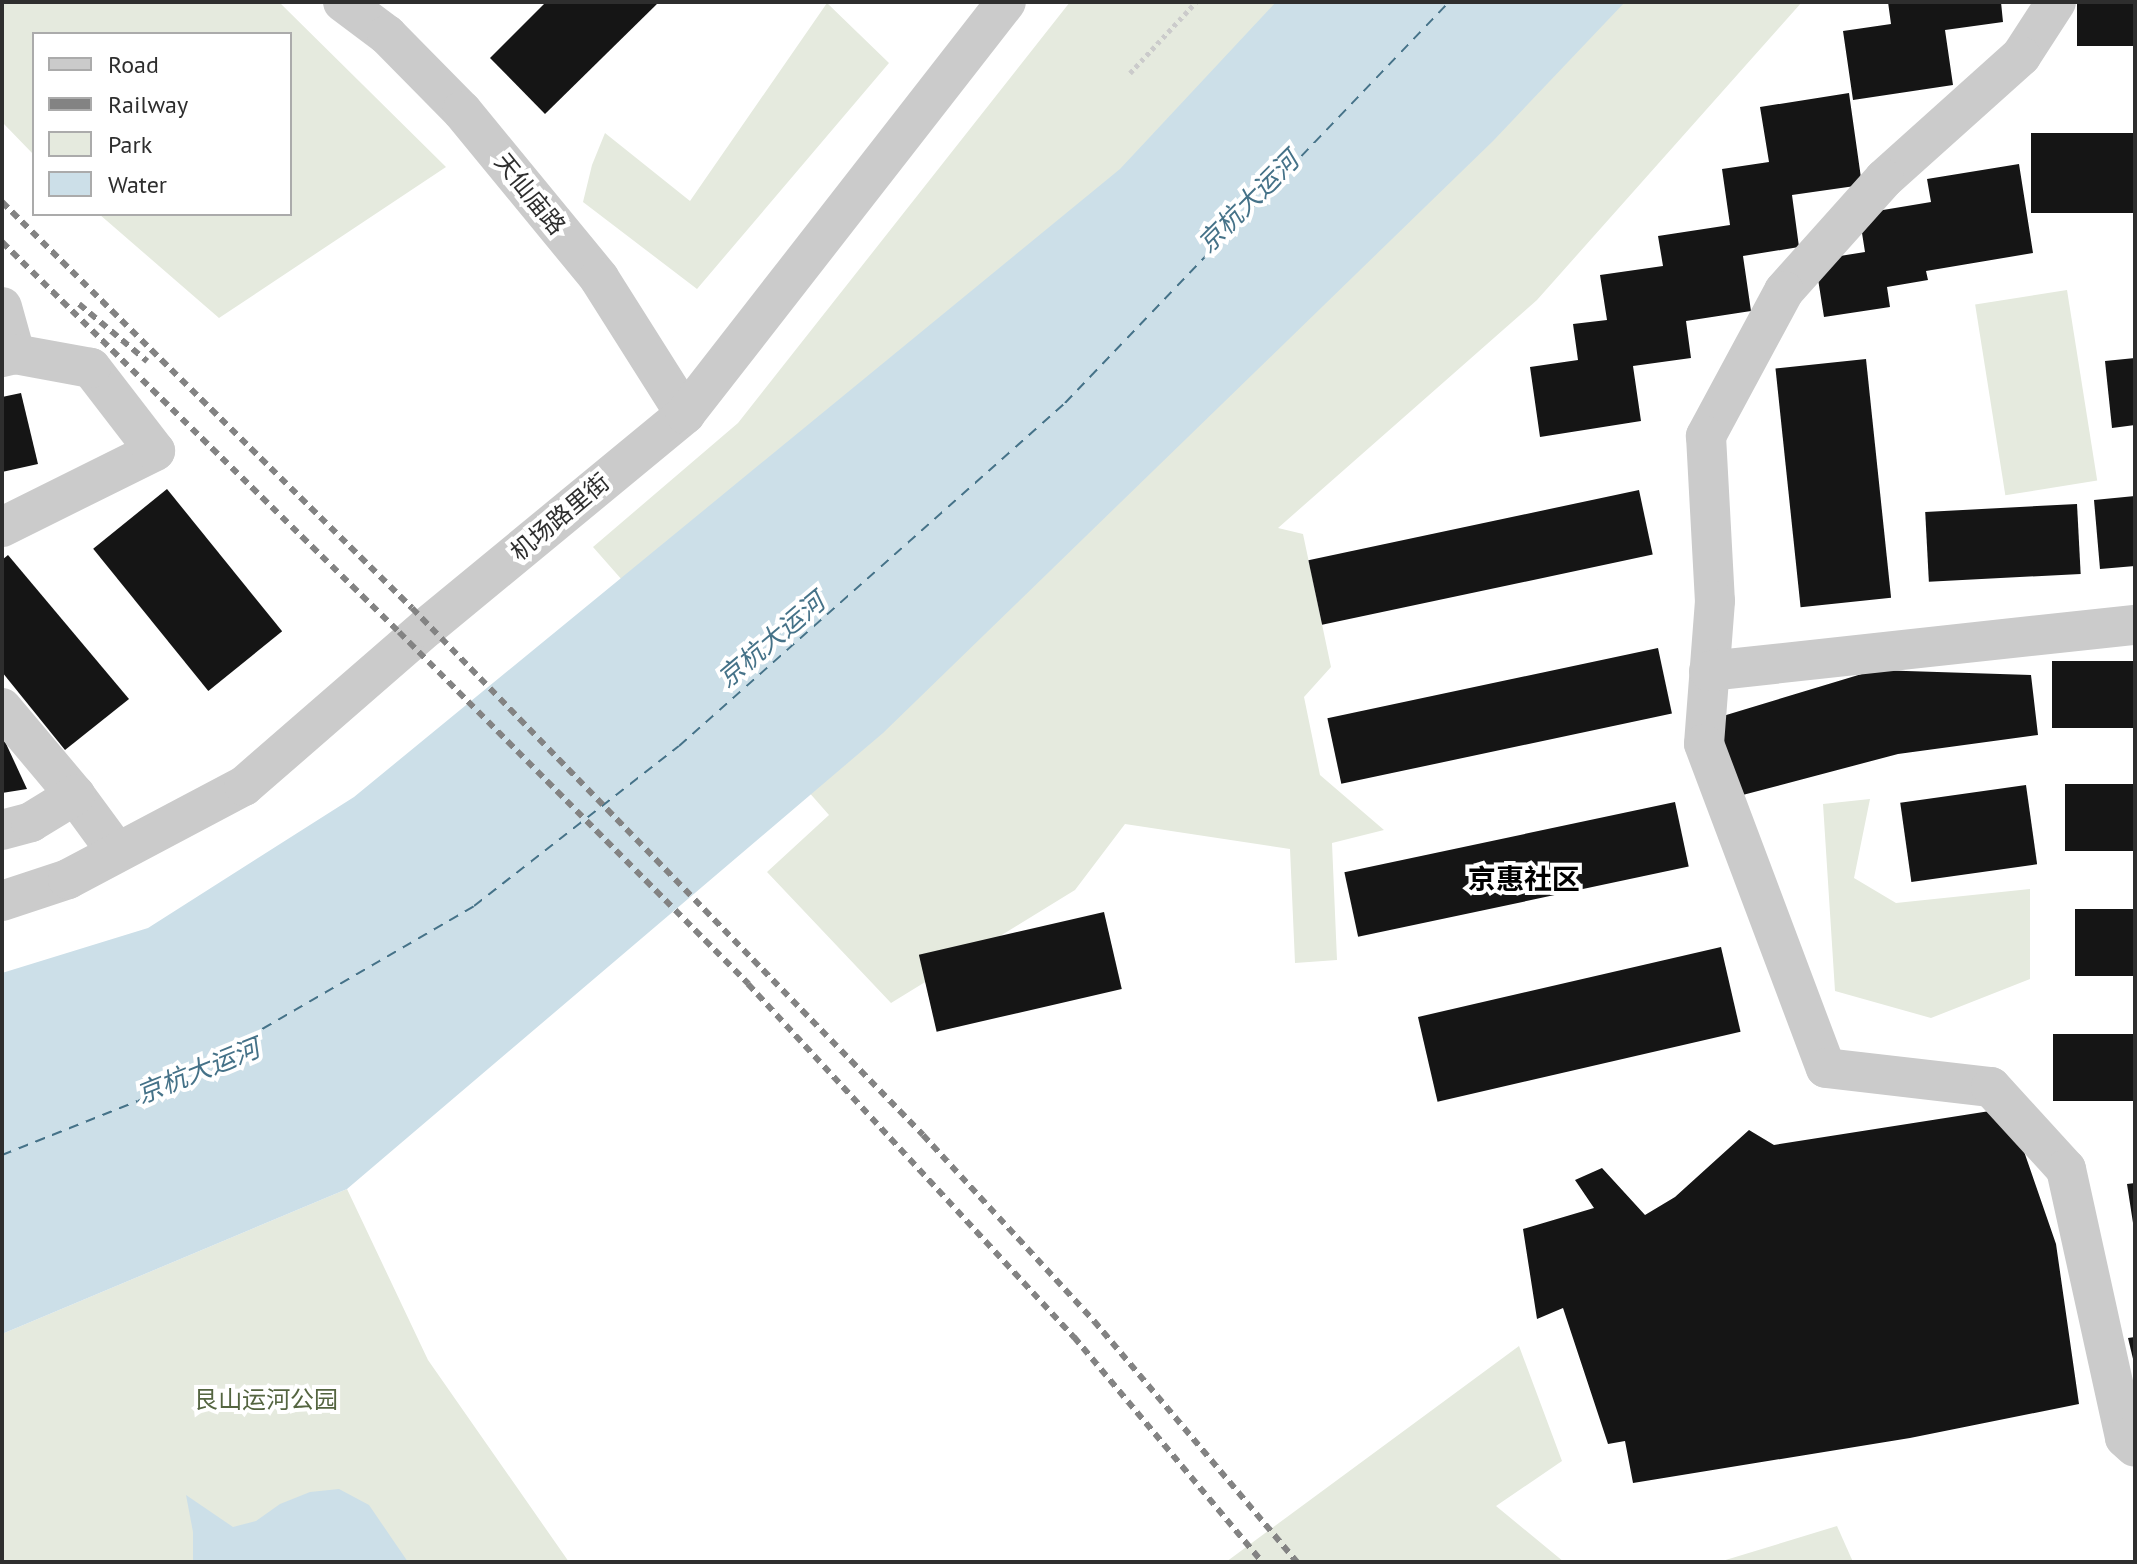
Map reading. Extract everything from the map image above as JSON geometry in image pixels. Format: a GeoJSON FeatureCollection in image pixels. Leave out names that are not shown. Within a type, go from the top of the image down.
{"type":"FeatureCollection","features":[{"type":"Feature","properties":{"kind":"street","name":"天仙庙路"},"geometry":{"type":"LineString","coordinates":[[343,2],[387,35],[472,123],[599,278],[685,414]]}},
{"type":"Feature","properties":{"kind":"street","name":"机场路里街"},"geometry":{"type":"LineString","coordinates":[[2,901],[68,879],[244,786],[427,627],[685,414],[1006,2]]}},
{"type":"Feature","properties":{"kind":"street"},"geometry":{"type":"LineString","coordinates":[[2056,2],[2021,56],[1884,179],[1784,291],[1706,436],[1715,601],[1704,744],[1826,1068],[1991,1087],[2066,1169],[2125,1438],[2135,1447]]}},
{"type":"Feature","properties":{"kind":"street"},"geometry":{"type":"LineString","coordinates":[[2,307],[9,356],[91,368],[155,451],[2,527]]}},
{"type":"Feature","properties":{"kind":"street"},"geometry":{"type":"LineString","coordinates":[[1709,671],[2135,625]]}},
{"type":"Feature","properties":{"kind":"street"},"geometry":{"type":"LineString","coordinates":[[12,719],[75,795],[116,851]]}},
{"type":"Feature","properties":{"kind":"street"},"geometry":{"type":"LineString","coordinates":[[2,830],[31,822],[75,795]]}},
{"type":"Feature","properties":{"kind":"path"},"geometry":{"type":"LineString","coordinates":[[1130,73],[1196,2]]}},
{"type":"Feature","properties":{"kind":"green space"},"geometry":{"type":"Polygon","coordinates":[[[2,2],[279,2],[446,167],[219,318],[101,216],[292,216],[292,32],[32,32],[32,153],[2,122],[2,2]]]}},
{"type":"Feature","properties":{"kind":"green space"},"geometry":{"type":"Polygon","coordinates":[[[1070,2],[1802,2],[1537,300],[1278,528],[1303,534],[1331,667],[1304,697],[1320,775],[1384,830],[1332,843],[1337,960],[1295,963],[1290,849],[1125,824],[1075,890],[891,1003],[767,872],[829,815],[593,547],[738,423],[1070,2]]]}},
{"type":"Feature","properties":{"kind":"green space"},"geometry":{"type":"Polygon","coordinates":[[[827,3],[889,63],[697,289],[583,202],[592,165],[605,133],[690,201],[827,3]]]}},
{"type":"Feature","properties":{"kind":"green space"},"geometry":{"type":"Polygon","coordinates":[[[2067,290],[2097,481],[2005,495],[1975,305],[2067,290]]]}},
{"type":"Feature","properties":{"kind":"green space"},"geometry":{"type":"Polygon","coordinates":[[[1870,799],[1854,878],[1896,903],[2030,889],[2030,979],[1931,1018],[1835,991],[1823,804],[1870,799]]]}},
{"type":"Feature","properties":{"kind":"green space","name":"艮山运河公园"},"geometry":{"type":"Polygon","coordinates":[[[347,1189],[428,1360],[569,1562],[2,1562],[2,1334],[347,1189]]]}},
{"type":"Feature","properties":{"kind":"green space"},"geometry":{"type":"Polygon","coordinates":[[[1519,1346],[1562,1461],[1496,1506],[1564,1562],[1226,1562],[1519,1346]]]}},
{"type":"Feature","properties":{"kind":"green space"},"geometry":{"type":"Polygon","coordinates":[[[1837,1526],[1853,1562],[1719,1562],[1837,1526]]]}},
{"type":"Feature","properties":{"kind":"water","name":"京杭大运河"},"geometry":{"type":"Polygon","coordinates":[[[1276,2],[1625,2],[1493,141],[883,733],[347,1189],[2,1334],[2,973],[148,928],[354,797],[1120,169],[1276,2]]]}},
{"type":"Feature","properties":{"kind":"water"},"geometry":{"type":"Polygon","coordinates":[[[339,1489],[369,1505],[408,1562],[193,1562],[193,1532],[186,1495],[233,1527],[256,1521],[280,1504],[310,1492],[339,1489]]]}},
{"type":"Feature","properties":{"kind":"building"},"geometry":{"type":"Polygon","coordinates":[[[546,2],[659,2],[545,114],[490,58],[546,2]]]}},
{"type":"Feature","properties":{"kind":"building"},"geometry":{"type":"Polygon","coordinates":[[[1888,2],[2001,2],[2003,22],[1945,30],[1953,85],[1853,100],[1843,31],[1891,24],[1888,2]]]}},
{"type":"Feature","properties":{"kind":"building"},"geometry":{"type":"Polygon","coordinates":[[[2077,2],[2135,2],[2135,46],[2077,46],[2077,2]]]}},
{"type":"Feature","properties":{"kind":"building"},"geometry":{"type":"Polygon","coordinates":[[[1849,93],[1862,185],[1792,195],[1799,247],[1743,256],[1751,311],[1686,321],[1691,358],[1633,366],[1641,421],[1540,437],[1530,367],[1578,360],[1573,324],[1607,320],[1600,275],[1663,266],[1658,236],[1730,225],[1722,169],[1769,162],[1760,107],[1849,93]]]}},
{"type":"Feature","properties":{"kind":"building"},"geometry":{"type":"Polygon","coordinates":[[[2031,133],[2135,133],[2135,213],[2031,213],[2031,133]]]}},
{"type":"Feature","properties":{"kind":"building"},"geometry":{"type":"Polygon","coordinates":[[[2019,164],[2033,253],[1926,271],[1928,280],[1887,287],[1890,307],[1824,317],[1815,260],[1865,252],[1859,214],[1931,202],[1927,179],[2019,164]]]}},
{"type":"Feature","properties":{"kind":"building"},"geometry":{"type":"Polygon","coordinates":[[[2135,358],[2135,425],[2112,428],[2105,361],[2135,358]]]}},
{"type":"Feature","properties":{"kind":"building"},"geometry":{"type":"Polygon","coordinates":[[[1866,359],[1891,598],[1801,607],[1775,369],[1866,359]]]}},
{"type":"Feature","properties":{"kind":"building"},"geometry":{"type":"Polygon","coordinates":[[[21,393],[38,464],[2,472],[2,397],[21,393]]]}},
{"type":"Feature","properties":{"kind":"building"},"geometry":{"type":"Polygon","coordinates":[[[167,489],[282,631],[208,691],[93,549],[167,489]]]}},
{"type":"Feature","properties":{"kind":"building"},"geometry":{"type":"Polygon","coordinates":[[[1639,490],[1653,555],[1322,625],[1308,560],[1639,490]]]}},
{"type":"Feature","properties":{"kind":"building"},"geometry":{"type":"Polygon","coordinates":[[[2135,496],[2135,566],[2100,569],[2094,500],[2135,496]]]}},
{"type":"Feature","properties":{"kind":"building"},"geometry":{"type":"Polygon","coordinates":[[[2077,504],[2081,574],[1929,582],[1925,512],[2077,504]]]}},
{"type":"Feature","properties":{"kind":"building"},"geometry":{"type":"Polygon","coordinates":[[[8,555],[129,699],[65,750],[2,672],[2,560],[8,555]]]}},
{"type":"Feature","properties":{"kind":"building"},"geometry":{"type":"Polygon","coordinates":[[[1658,648],[1672,714],[1341,784],[1327,718],[1658,648]]]}},
{"type":"Feature","properties":{"kind":"building"},"geometry":{"type":"Polygon","coordinates":[[[2052,661],[2135,661],[2135,728],[2052,728],[2052,661]]]}},
{"type":"Feature","properties":{"kind":"building"},"geometry":{"type":"Polygon","coordinates":[[[1875,670],[2031,675],[2038,735],[1898,754],[1735,797],[1713,719],[1875,670]]]}},
{"type":"Feature","properties":{"kind":"building"},"geometry":{"type":"Polygon","coordinates":[[[2,735],[27,789],[2,793],[2,735]]]}},
{"type":"Feature","properties":{"kind":"building"},"geometry":{"type":"Polygon","coordinates":[[[2065,784],[2135,784],[2135,851],[2065,851],[2065,784]]]}},
{"type":"Feature","properties":{"kind":"building"},"geometry":{"type":"Polygon","coordinates":[[[2026,785],[2037,864],[1911,882],[1900,803],[2026,785]]]}},
{"type":"Feature","properties":{"kind":"building"},"geometry":{"type":"Polygon","coordinates":[[[1675,802],[1689,867],[1358,937],[1344,872],[1675,802]]]}},
{"type":"Feature","properties":{"kind":"building"},"geometry":{"type":"Polygon","coordinates":[[[2075,909],[2135,909],[2135,976],[2075,976],[2075,909]]]}},
{"type":"Feature","properties":{"kind":"building"},"geometry":{"type":"Polygon","coordinates":[[[1104,912],[1122,989],[937,1032],[919,955],[1104,912]]]}},
{"type":"Feature","properties":{"kind":"building"},"geometry":{"type":"Polygon","coordinates":[[[1721,947],[1741,1032],[1438,1102],[1418,1017],[1721,947]]]}},
{"type":"Feature","properties":{"kind":"building"},"geometry":{"type":"Polygon","coordinates":[[[2053,1034],[2135,1034],[2135,1101],[2053,1101],[2053,1034]]]}},
{"type":"Feature","properties":{"kind":"building"},"geometry":{"type":"Polygon","coordinates":[[[2009,1108],[2056,1244],[2079,1404],[1910,1438],[1633,1483],[1625,1441],[1608,1444],[1563,1308],[1537,1319],[1523,1229],[1594,1208],[1575,1180],[1602,1168],[1645,1215],[1675,1197],[1749,1130],[1774,1145],[2009,1108]]]}},
{"type":"Feature","properties":{"kind":"building"},"geometry":{"type":"Polygon","coordinates":[[[2135,1183],[2135,1223],[2133,1223],[2127,1184],[2135,1183]]]}},
{"type":"Feature","properties":{"kind":"building"},"geometry":{"type":"Polygon","coordinates":[[[2135,1337],[2135,1363],[2134,1363],[2128,1338],[2135,1337]]]}},
{"type":"Feature","properties":{"kind":"ferry route"},"geometry":{"type":"LineString","coordinates":[[2,1155],[138,1101],[474,906],[679,746],[1065,403],[1449,2]]}},
{"type":"Feature","properties":{"kind":"railway"},"geometry":{"type":"LineString","coordinates":[[2,202],[412,608],[923,1135],[1094,1321],[1297,1562]]}},
{"type":"Feature","properties":{"kind":"railway"},"geometry":{"type":"LineString","coordinates":[[2,242],[399,632],[748,984],[1074,1337],[1262,1562]]}},
{"type":"Feature","properties":{"kind":"railway"},"geometry":{"type":"LineString","coordinates":[[79,304],[147,361]]}},
{"type":"Feature","properties":{"kind":"district","name":"京惠社区"},"geometry":{"type":"Point","coordinates":[1524,879]}}]}
